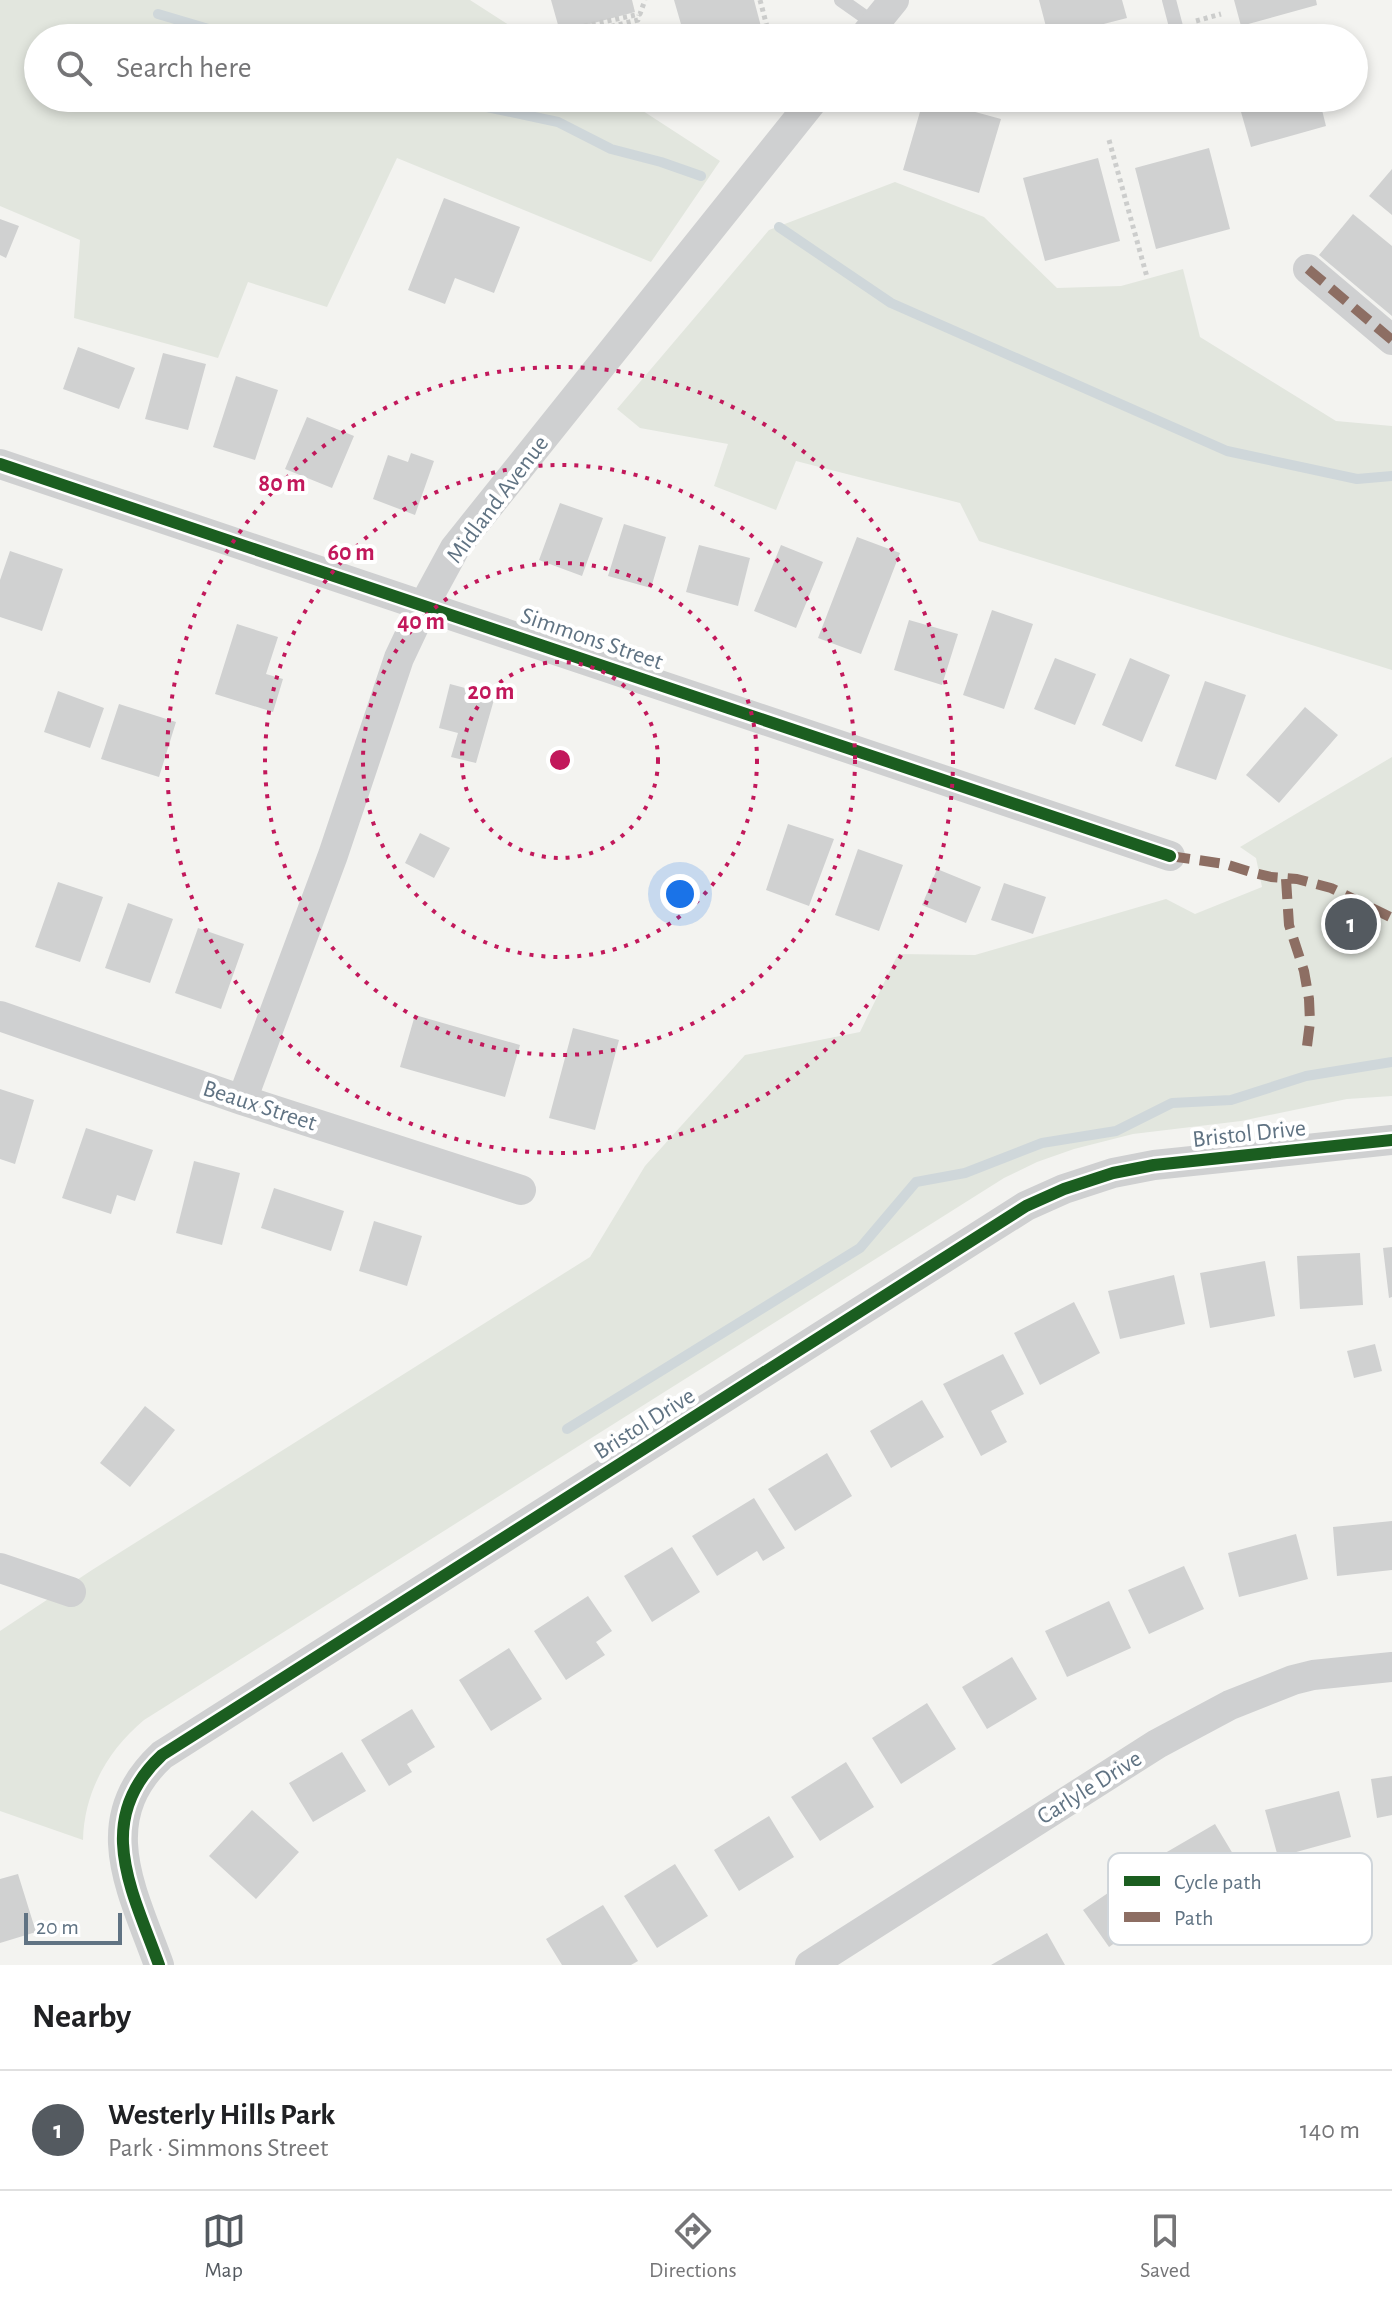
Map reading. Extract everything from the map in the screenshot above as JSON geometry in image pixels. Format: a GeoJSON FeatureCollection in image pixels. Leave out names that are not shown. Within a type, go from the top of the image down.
{"type":"FeatureCollection","features":[{"type":"Feature","properties":{"kind":"street"},"geometry":{"type":"LineString","coordinates":[[883,24],[894,0]]}},
{"type":"Feature","properties":{"kind":"street","name":"Midland Avenue"},"geometry":{"type":"LineString","coordinates":[[242,1100],[333,855],[399,658],[455,548],[804,112]]}},
{"type":"Feature","properties":{"kind":"street"},"geometry":{"type":"LineString","coordinates":[[1308,269],[1392,340]]}},
{"type":"Feature","properties":{"kind":"street","name":"Simmons Street"},"geometry":{"type":"LineString","coordinates":[[0,464],[1170,856]]}},
{"type":"Feature","properties":{"kind":"street","name":"Beaux Street"},"geometry":{"type":"LineString","coordinates":[[0,1016],[242,1100],[521,1190]]}},
{"type":"Feature","properties":{"kind":"street","name":"Bristol Drive"},"geometry":{"type":"LineString","coordinates":[[159,1965],[126,1873],[122,1841],[127,1808],[138,1782],[162,1755],[1026,1206],[1064,1189],[1154,1165],[1392,1140]]}},
{"type":"Feature","properties":{"kind":"street"},"geometry":{"type":"LineString","coordinates":[[0,1568],[71,1592]]}},
{"type":"Feature","properties":{"kind":"street","name":"Carlyle Drive"},"geometry":{"type":"LineString","coordinates":[[810,1965],[1157,1744],[1230,1705],[1313,1675],[1392,1667]]}},
{"type":"Feature","properties":{"kind":"lane"},"geometry":{"type":"LineString","coordinates":[[841,0],[867,24]]}},
{"type":"Feature","properties":{"kind":"lane"},"geometry":{"type":"LineString","coordinates":[[1169,0],[1175,24]]}},
{"type":"Feature","properties":{"kind":"path"},"geometry":{"type":"LineString","coordinates":[[621,24],[638,20],[645,0]]}},
{"type":"Feature","properties":{"kind":"path"},"geometry":{"type":"LineString","coordinates":[[760,0],[766,24]]}},
{"type":"Feature","properties":{"kind":"path"},"geometry":{"type":"LineString","coordinates":[[593,24],[640,14]]}},
{"type":"Feature","properties":{"kind":"path"},"geometry":{"type":"LineString","coordinates":[[1109,140],[1147,277]]}},
{"type":"Feature","properties":{"kind":"shaded area"},"geometry":{"type":"Polygon","coordinates":[[[0,0],[470,0],[507,24],[24,24],[24,112],[645,112],[720,161],[651,262],[397,158],[327,307],[248,282],[218,358],[74,318],[80,240],[0,206],[0,0]]]}},
{"type":"Feature","properties":{"kind":"shaded area"},"geometry":{"type":"Polygon","coordinates":[[[895,182],[984,217],[1057,288],[1121,286],[1183,269],[1200,337],[1336,421],[1392,426],[1392,670],[979,541],[960,503],[796,461],[776,510],[714,486],[728,444],[640,428],[617,409],[769,230],[895,182]]]}},
{"type":"Feature","properties":{"kind":"shaded area"},"geometry":{"type":"Polygon","coordinates":[[[1392,757],[1392,1096],[1347,1099],[1241,1121],[1133,1134],[1074,1149],[1004,1178],[144,1720],[119,1745],[100,1773],[88,1805],[83,1840],[0,1811],[0,1631],[590,1257],[645,1166],[745,1055],[860,1032],[898,954],[975,955],[1166,899],[1195,914],[1262,887],[1256,858],[1240,847],[1392,757]]]}},
{"type":"Feature","properties":{"kind":"building"},"geometry":{"type":"Polygon","coordinates":[[[551,0],[632,0],[635,12],[590,24],[558,24],[551,0]]]}},
{"type":"Feature","properties":{"kind":"building"},"geometry":{"type":"Polygon","coordinates":[[[674,0],[754,0],[760,24],[681,24],[674,0]]]}},
{"type":"Feature","properties":{"kind":"building"},"geometry":{"type":"Polygon","coordinates":[[[1039,0],[1122,0],[1127,18],[1104,24],[1045,24],[1039,0]]]}},
{"type":"Feature","properties":{"kind":"building"},"geometry":{"type":"Polygon","coordinates":[[[1234,0],[1316,0],[1317,5],[1240,24],[1234,0]]]}},
{"type":"Feature","properties":{"kind":"building"},"geometry":{"type":"Polygon","coordinates":[[[920,112],[975,112],[1001,119],[979,193],[903,170],[920,112]]]}},
{"type":"Feature","properties":{"kind":"building"},"geometry":{"type":"Polygon","coordinates":[[[1241,112],[1322,112],[1326,126],[1251,147],[1241,112]]]}},
{"type":"Feature","properties":{"kind":"building"},"geometry":{"type":"Polygon","coordinates":[[[1209,148],[1230,229],[1156,249],[1135,168],[1209,148]]]}},
{"type":"Feature","properties":{"kind":"building"},"geometry":{"type":"Polygon","coordinates":[[[1098,158],[1120,241],[1045,261],[1023,178],[1098,158]]]}},
{"type":"Feature","properties":{"kind":"building"},"geometry":{"type":"Polygon","coordinates":[[[1392,169],[1392,215],[1369,196],[1392,169]]]}},
{"type":"Feature","properties":{"kind":"building"},"geometry":{"type":"Polygon","coordinates":[[[444,198],[520,227],[494,293],[455,278],[445,304],[408,290],[444,198]]]}},
{"type":"Feature","properties":{"kind":"building"},"geometry":{"type":"Polygon","coordinates":[[[1353,214],[1392,246],[1392,316],[1319,255],[1353,214]]]}},
{"type":"Feature","properties":{"kind":"building"},"geometry":{"type":"Polygon","coordinates":[[[0,219],[19,226],[6,258],[0,255],[0,219]]]}},
{"type":"Feature","properties":{"kind":"building"},"geometry":{"type":"Polygon","coordinates":[[[78,347],[135,368],[119,409],[63,389],[78,347]]]}},
{"type":"Feature","properties":{"kind":"building"},"geometry":{"type":"Polygon","coordinates":[[[163,353],[206,364],[188,430],[145,419],[163,353]]]}},
{"type":"Feature","properties":{"kind":"building"},"geometry":{"type":"Polygon","coordinates":[[[236,376],[278,390],[255,460],[213,447],[236,376]]]}},
{"type":"Feature","properties":{"kind":"building"},"geometry":{"type":"Polygon","coordinates":[[[307,417],[354,436],[332,488],[285,469],[307,417]]]}},
{"type":"Feature","properties":{"kind":"building"},"geometry":{"type":"Polygon","coordinates":[[[411,453],[434,461],[415,515],[373,499],[388,455],[408,462],[411,453]]]}},
{"type":"Feature","properties":{"kind":"building"},"geometry":{"type":"Polygon","coordinates":[[[560,503],[603,518],[582,576],[539,560],[560,503]]]}},
{"type":"Feature","properties":{"kind":"building"},"geometry":{"type":"Polygon","coordinates":[[[624,524],[666,537],[651,588],[608,576],[624,524]]]}},
{"type":"Feature","properties":{"kind":"building"},"geometry":{"type":"Polygon","coordinates":[[[857,537],[900,553],[861,654],[818,638],[857,537]]]}},
{"type":"Feature","properties":{"kind":"building"},"geometry":{"type":"Polygon","coordinates":[[[699,545],[750,558],[738,606],[686,592],[699,545]]]}},
{"type":"Feature","properties":{"kind":"building"},"geometry":{"type":"Polygon","coordinates":[[[781,545],[823,562],[796,628],[754,611],[781,545]]]}},
{"type":"Feature","properties":{"kind":"building"},"geometry":{"type":"Polygon","coordinates":[[[10,551],[63,569],[42,631],[0,617],[0,580],[10,551]]]}},
{"type":"Feature","properties":{"kind":"building"},"geometry":{"type":"Polygon","coordinates":[[[992,610],[1033,624],[1004,709],[963,695],[992,610]]]}},
{"type":"Feature","properties":{"kind":"building"},"geometry":{"type":"Polygon","coordinates":[[[909,620],[958,634],[942,685],[894,670],[909,620]]]}},
{"type":"Feature","properties":{"kind":"building"},"geometry":{"type":"Polygon","coordinates":[[[237,624],[278,637],[266,674],[283,679],[273,712],[215,694],[237,624]]]}},
{"type":"Feature","properties":{"kind":"building"},"geometry":{"type":"Polygon","coordinates":[[[1055,658],[1096,674],[1075,725],[1034,709],[1055,658]]]}},
{"type":"Feature","properties":{"kind":"building"},"geometry":{"type":"Polygon","coordinates":[[[1130,658],[1170,675],[1142,742],[1102,725],[1130,658]]]}},
{"type":"Feature","properties":{"kind":"building"},"geometry":{"type":"Polygon","coordinates":[[[1205,681],[1246,695],[1216,780],[1175,766],[1205,681]]]}},
{"type":"Feature","properties":{"kind":"building"},"geometry":{"type":"Polygon","coordinates":[[[450,684],[495,696],[476,763],[451,757],[458,733],[439,728],[450,684]]]}},
{"type":"Feature","properties":{"kind":"building"},"geometry":{"type":"Polygon","coordinates":[[[58,691],[104,708],[90,748],[44,732],[58,691]]]}},
{"type":"Feature","properties":{"kind":"building"},"geometry":{"type":"Polygon","coordinates":[[[119,704],[176,722],[159,777],[101,759],[119,704]]]}},
{"type":"Feature","properties":{"kind":"building"},"geometry":{"type":"Polygon","coordinates":[[[1305,707],[1338,735],[1279,803],[1246,775],[1305,707]]]}},
{"type":"Feature","properties":{"kind":"building"},"geometry":{"type":"Polygon","coordinates":[[[788,824],[834,839],[809,906],[766,890],[788,824]]]}},
{"type":"Feature","properties":{"kind":"building"},"geometry":{"type":"Polygon","coordinates":[[[420,833],[450,848],[434,878],[405,863],[420,833]]]}},
{"type":"Feature","properties":{"kind":"building"},"geometry":{"type":"Polygon","coordinates":[[[858,849],[903,865],[879,931],[835,915],[858,849]]]}},
{"type":"Feature","properties":{"kind":"building"},"geometry":{"type":"Polygon","coordinates":[[[937,869],[981,887],[966,923],[922,905],[937,869]]]}},
{"type":"Feature","properties":{"kind":"building"},"geometry":{"type":"Polygon","coordinates":[[[58,882],[103,897],[80,962],[35,947],[58,882]]]}},
{"type":"Feature","properties":{"kind":"building"},"geometry":{"type":"Polygon","coordinates":[[[1004,883],[1046,897],[1033,934],[991,920],[1004,883]]]}},
{"type":"Feature","properties":{"kind":"building"},"geometry":{"type":"Polygon","coordinates":[[[128,903],[173,919],[150,983],[105,968],[128,903]]]}},
{"type":"Feature","properties":{"kind":"building"},"geometry":{"type":"Polygon","coordinates":[[[198,928],[244,944],[221,1009],[175,993],[198,928]]]}},
{"type":"Feature","properties":{"kind":"building"},"geometry":{"type":"Polygon","coordinates":[[[415,1015],[520,1045],[505,1097],[400,1067],[415,1015]]]}},
{"type":"Feature","properties":{"kind":"building"},"geometry":{"type":"Polygon","coordinates":[[[573,1028],[619,1040],[595,1130],[549,1118],[573,1028]]]}},
{"type":"Feature","properties":{"kind":"building"},"geometry":{"type":"Polygon","coordinates":[[[0,1089],[34,1100],[15,1164],[0,1159],[0,1089]]]}},
{"type":"Feature","properties":{"kind":"building"},"geometry":{"type":"Polygon","coordinates":[[[86,1128],[153,1150],[135,1201],[117,1195],[111,1214],[62,1198],[86,1128]]]}},
{"type":"Feature","properties":{"kind":"building"},"geometry":{"type":"Polygon","coordinates":[[[194,1161],[240,1173],[222,1245],[176,1233],[194,1161]]]}},
{"type":"Feature","properties":{"kind":"building"},"geometry":{"type":"Polygon","coordinates":[[[274,1188],[344,1211],[331,1251],[261,1228],[274,1188]]]}},
{"type":"Feature","properties":{"kind":"building"},"geometry":{"type":"Polygon","coordinates":[[[374,1221],[422,1236],[407,1286],[359,1271],[374,1221]]]}},
{"type":"Feature","properties":{"kind":"building"},"geometry":{"type":"Polygon","coordinates":[[[1392,1247],[1392,1297],[1389,1298],[1383,1248],[1392,1247]]]}},
{"type":"Feature","properties":{"kind":"building"},"geometry":{"type":"Polygon","coordinates":[[[1360,1253],[1363,1305],[1300,1309],[1297,1256],[1360,1253]]]}},
{"type":"Feature","properties":{"kind":"building"},"geometry":{"type":"Polygon","coordinates":[[[1265,1261],[1275,1316],[1210,1328],[1200,1273],[1265,1261]]]}},
{"type":"Feature","properties":{"kind":"building"},"geometry":{"type":"Polygon","coordinates":[[[1174,1275],[1185,1324],[1120,1339],[1108,1291],[1174,1275]]]}},
{"type":"Feature","properties":{"kind":"building"},"geometry":{"type":"Polygon","coordinates":[[[1074,1302],[1100,1353],[1040,1385],[1014,1333],[1074,1302]]]}},
{"type":"Feature","properties":{"kind":"building"},"geometry":{"type":"Polygon","coordinates":[[[1375,1344],[1382,1371],[1354,1378],[1347,1351],[1375,1344]]]}},
{"type":"Feature","properties":{"kind":"building"},"geometry":{"type":"Polygon","coordinates":[[[1003,1354],[1024,1394],[991,1411],[1007,1442],[981,1456],[943,1384],[1003,1354]]]}},
{"type":"Feature","properties":{"kind":"building"},"geometry":{"type":"Polygon","coordinates":[[[922,1400],[944,1437],[891,1468],[870,1431],[922,1400]]]}},
{"type":"Feature","properties":{"kind":"building"},"geometry":{"type":"Polygon","coordinates":[[[145,1406],[175,1430],[130,1487],[100,1463],[145,1406]]]}},
{"type":"Feature","properties":{"kind":"building"},"geometry":{"type":"Polygon","coordinates":[[[827,1453],[852,1496],[795,1531],[768,1489],[827,1453]]]}},
{"type":"Feature","properties":{"kind":"building"},"geometry":{"type":"Polygon","coordinates":[[[754,1498],[785,1548],[763,1561],[757,1551],[717,1576],[692,1536],[754,1498]]]}},
{"type":"Feature","properties":{"kind":"building"},"geometry":{"type":"Polygon","coordinates":[[[1392,1521],[1392,1570],[1337,1576],[1333,1527],[1392,1521]]]}},
{"type":"Feature","properties":{"kind":"building"},"geometry":{"type":"Polygon","coordinates":[[[1296,1534],[1308,1579],[1239,1597],[1228,1553],[1296,1534]]]}},
{"type":"Feature","properties":{"kind":"building"},"geometry":{"type":"Polygon","coordinates":[[[672,1547],[700,1592],[652,1622],[624,1576],[672,1547]]]}},
{"type":"Feature","properties":{"kind":"building"},"geometry":{"type":"Polygon","coordinates":[[[1184,1566],[1204,1609],[1149,1634],[1128,1590],[1184,1566]]]}},
{"type":"Feature","properties":{"kind":"building"},"geometry":{"type":"Polygon","coordinates":[[[588,1596],[612,1631],[596,1642],[605,1655],[566,1680],[534,1631],[588,1596]]]}},
{"type":"Feature","properties":{"kind":"building"},"geometry":{"type":"Polygon","coordinates":[[[1109,1601],[1131,1648],[1067,1677],[1045,1631],[1109,1601]]]}},
{"type":"Feature","properties":{"kind":"building"},"geometry":{"type":"Polygon","coordinates":[[[509,1648],[542,1699],[491,1731],[459,1680],[509,1648]]]}},
{"type":"Feature","properties":{"kind":"building"},"geometry":{"type":"Polygon","coordinates":[[[1012,1657],[1037,1699],[987,1729],[962,1687],[1012,1657]]]}},
{"type":"Feature","properties":{"kind":"building"},"geometry":{"type":"Polygon","coordinates":[[[927,1703],[956,1749],[901,1784],[872,1738],[927,1703]]]}},
{"type":"Feature","properties":{"kind":"building"},"geometry":{"type":"Polygon","coordinates":[[[412,1709],[435,1747],[407,1764],[412,1772],[389,1786],[361,1740],[412,1709]]]}},
{"type":"Feature","properties":{"kind":"building"},"geometry":{"type":"Polygon","coordinates":[[[342,1752],[366,1791],[313,1822],[289,1783],[342,1752]]]}},
{"type":"Feature","properties":{"kind":"building"},"geometry":{"type":"Polygon","coordinates":[[[846,1762],[874,1807],[820,1841],[791,1797],[846,1762]]]}},
{"type":"Feature","properties":{"kind":"building"},"geometry":{"type":"Polygon","coordinates":[[[1392,1776],[1392,1815],[1377,1818],[1371,1779],[1392,1776]]]}},
{"type":"Feature","properties":{"kind":"building"},"geometry":{"type":"Polygon","coordinates":[[[1339,1791],[1351,1837],[1293,1853],[1277,1853],[1265,1810],[1339,1791]]]}},
{"type":"Feature","properties":{"kind":"building"},"geometry":{"type":"Polygon","coordinates":[[[252,1810],[299,1852],[256,1899],[209,1856],[252,1810]]]}},
{"type":"Feature","properties":{"kind":"building"},"geometry":{"type":"Polygon","coordinates":[[[769,1816],[794,1857],[739,1891],[714,1850],[769,1816]]]}},
{"type":"Feature","properties":{"kind":"building"},"geometry":{"type":"Polygon","coordinates":[[[1215,1824],[1232,1853],[1165,1853],[1215,1824]]]}},
{"type":"Feature","properties":{"kind":"building"},"geometry":{"type":"Polygon","coordinates":[[[675,1864],[708,1916],[657,1948],[624,1896],[675,1864]]]}},
{"type":"Feature","properties":{"kind":"building"},"geometry":{"type":"Polygon","coordinates":[[[18,1874],[36,1932],[0,1943],[0,1879],[18,1874]]]}},
{"type":"Feature","properties":{"kind":"building"},"geometry":{"type":"Polygon","coordinates":[[[1108,1893],[1108,1945],[1112,1945],[1109,1947],[1083,1910],[1108,1893]]]}},
{"type":"Feature","properties":{"kind":"building"},"geometry":{"type":"Polygon","coordinates":[[[603,1905],[638,1961],[631,1965],[562,1965],[546,1939],[603,1905]]]}},
{"type":"Feature","properties":{"kind":"building"},"geometry":{"type":"Polygon","coordinates":[[[1047,1933],[1065,1965],[991,1965],[1047,1933]]]}},
{"type":"Feature","properties":{"kind":"waterway"},"geometry":{"type":"LineString","coordinates":[[158,14],[192,24]]}},
{"type":"Feature","properties":{"kind":"waterway"},"geometry":{"type":"LineString","coordinates":[[511,112],[558,122],[611,149],[701,176]]}},
{"type":"Feature","properties":{"kind":"waterway"},"geometry":{"type":"LineString","coordinates":[[779,227],[891,303],[1227,451],[1357,479],[1392,476]]}},
{"type":"Feature","properties":{"kind":"waterway"},"geometry":{"type":"LineString","coordinates":[[567,1429],[860,1248],[916,1182],[965,1173],[1042,1143],[1116,1131],[1172,1103],[1231,1100],[1306,1076],[1392,1062]]}},
{"type":"Feature","properties":{"kind":"marked path"},"geometry":{"type":"LineString","coordinates":[[1308,269],[1392,340]]}},
{"type":"Feature","properties":{"kind":"marked path"},"geometry":{"type":"LineString","coordinates":[[1170,856],[1225,864],[1271,877],[1297,879],[1331,888],[1392,918]]}},
{"type":"Feature","properties":{"kind":"marked path"},"geometry":{"type":"LineString","coordinates":[[1286,879],[1289,925],[1304,971],[1309,999],[1307,1046]]}},
{"type":"Feature","properties":{"kind":"cycle path"},"geometry":{"type":"LineString","coordinates":[[0,464],[1170,856]]}},
{"type":"Feature","properties":{"kind":"cycle path"},"geometry":{"type":"LineString","coordinates":[[159,1965],[130,1883],[124,1856],[123,1830],[128,1805],[141,1780],[162,1755],[1026,1206],[1064,1189],[1113,1173],[1154,1165],[1392,1140]]}},
{"type":"Feature","properties":{"kind":"place","name":"Westerly Hills Park"},"geometry":{"type":"Point","coordinates":[1351,924]}}]}
